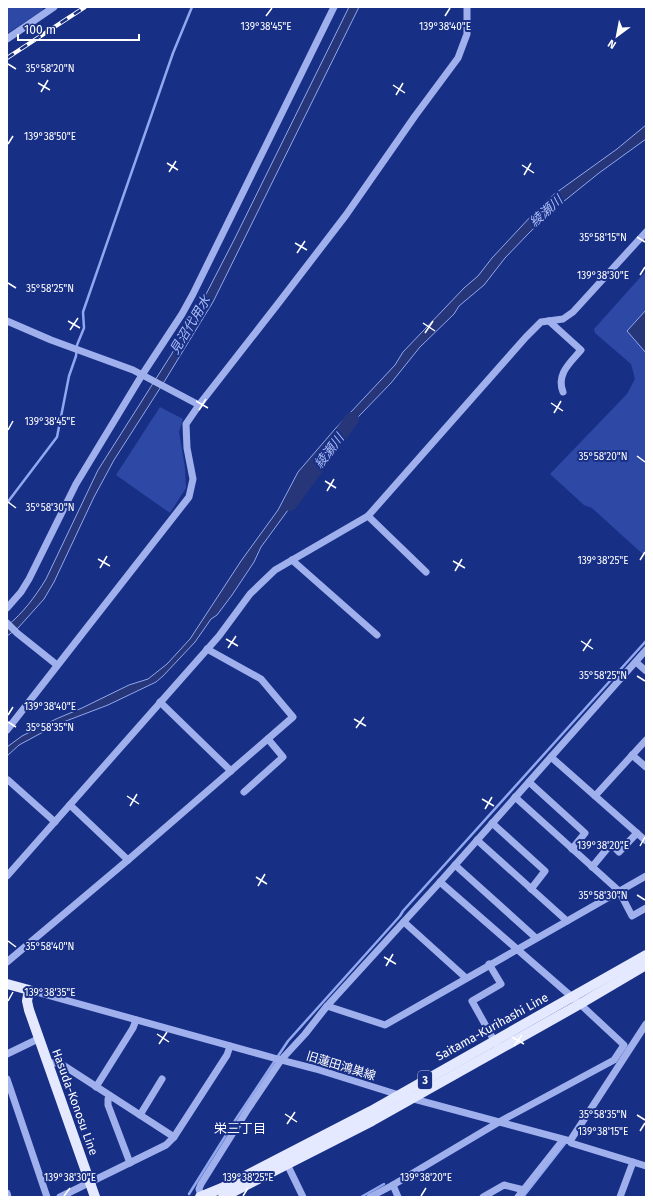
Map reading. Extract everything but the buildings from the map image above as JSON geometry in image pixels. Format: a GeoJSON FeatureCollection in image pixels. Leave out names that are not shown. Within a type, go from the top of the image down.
{"type":"FeatureCollection","features":[{"type":"Feature","properties":{"kind":"main road","name":"Saitama-Kurihashi Line"},"geometry":{"type":"LineString","coordinates":[[223,1197],[372,1121],[413,1098],[572,997],[646,955]]}},
{"type":"Feature","properties":{"kind":"main road","name":"Saitama-Kurihashi Line"},"geometry":{"type":"LineString","coordinates":[[200,1197],[235,1181],[399,1095],[580,1004],[646,965]]}},
{"type":"Feature","properties":{"kind":"main road"},"geometry":{"type":"LineString","coordinates":[[7,984],[29,990]]}},
{"type":"Feature","properties":{"kind":"main road","name":"Hasuda-Konosu Line"},"geometry":{"type":"LineString","coordinates":[[29,990],[27,1001],[38,1039],[95,1197]]}},
{"type":"Feature","properties":{"kind":"street"},"geometry":{"type":"LineString","coordinates":[[7,608],[21,592],[29,579],[76,484],[193,294],[334,7]]}},
{"type":"Feature","properties":{"kind":"street"},"geometry":{"type":"LineString","coordinates":[[7,730],[189,497],[193,479],[187,448],[186,424],[199,405],[346,215],[415,116],[458,58],[467,34],[468,7]]}},
{"type":"Feature","properties":{"kind":"street"},"geometry":{"type":"LineString","coordinates":[[7,39],[52,8]]}},
{"type":"Feature","properties":{"kind":"street"},"geometry":{"type":"LineString","coordinates":[[7,876],[208,649],[250,594],[275,570],[368,516],[526,337],[542,322],[563,319],[573,312],[646,232]]}},
{"type":"Feature","properties":{"kind":"street"},"geometry":{"type":"LineString","coordinates":[[7,321],[51,340],[133,370],[199,405]]}},
{"type":"Feature","properties":{"kind":"street"},"geometry":{"type":"LineString","coordinates":[[549,321],[581,350],[563,371],[561,387],[563,392]]}},
{"type":"Feature","properties":{"kind":"street"},"geometry":{"type":"LineString","coordinates":[[368,516],[426,572]]}},
{"type":"Feature","properties":{"kind":"street"},"geometry":{"type":"LineString","coordinates":[[292,560],[377,635]]}},
{"type":"Feature","properties":{"kind":"street"},"geometry":{"type":"LineString","coordinates":[[7,623],[57,665]]}},
{"type":"Feature","properties":{"kind":"street"},"geometry":{"type":"LineString","coordinates":[[7,962],[294,717],[261,679],[208,649]]}},
{"type":"Feature","properties":{"kind":"street"},"geometry":{"type":"LineString","coordinates":[[200,1197],[199,1189],[201,1184],[279,1060],[305,1034],[327,1006],[440,882],[646,650]]}},
{"type":"Feature","properties":{"kind":"street"},"geometry":{"type":"LineString","coordinates":[[636,662],[646,671]]}},
{"type":"Feature","properties":{"kind":"street"},"geometry":{"type":"LineString","coordinates":[[160,702],[231,772]]}},
{"type":"Feature","properties":{"kind":"street"},"geometry":{"type":"LineString","coordinates":[[244,792],[283,757],[268,739]]}},
{"type":"Feature","properties":{"kind":"street"},"geometry":{"type":"LineString","coordinates":[[595,796],[646,740]]}},
{"type":"Feature","properties":{"kind":"street"},"geometry":{"type":"LineString","coordinates":[[632,755],[646,767]]}},
{"type":"Feature","properties":{"kind":"street"},"geometry":{"type":"LineString","coordinates":[[551,757],[646,840]]}},
{"type":"Feature","properties":{"kind":"street"},"geometry":{"type":"LineString","coordinates":[[8,780],[55,822]]}},
{"type":"Feature","properties":{"kind":"street"},"geometry":{"type":"LineString","coordinates":[[529,782],[585,833],[572,849]]}},
{"type":"Feature","properties":{"kind":"street"},"geometry":{"type":"LineString","coordinates":[[515,798],[619,891],[632,916],[646,908]]}},
{"type":"Feature","properties":{"kind":"street"},"geometry":{"type":"LineString","coordinates":[[70,805],[128,860]]}},
{"type":"Feature","properties":{"kind":"street"},"geometry":{"type":"LineString","coordinates":[[492,823],[545,871],[531,888]]}},
{"type":"Feature","properties":{"kind":"street"},"geometry":{"type":"LineString","coordinates":[[592,867],[611,844],[619,852],[637,833]]}},
{"type":"Feature","properties":{"kind":"street"},"geometry":{"type":"LineString","coordinates":[[477,840],[567,921]]}},
{"type":"Feature","properties":{"kind":"street"},"geometry":{"type":"LineString","coordinates":[[455,865],[536,938]]}},
{"type":"Feature","properties":{"kind":"street"},"geometry":{"type":"LineString","coordinates":[[327,1006],[385,1024],[646,876]]}},
{"type":"Feature","properties":{"kind":"street"},"geometry":{"type":"LineString","coordinates":[[370,1197],[499,1122],[614,1060],[622,1053],[624,1045],[580,1004],[440,882]]}},
{"type":"Feature","properties":{"kind":"street"},"geometry":{"type":"LineString","coordinates":[[404,922],[466,978]]}},
{"type":"Feature","properties":{"kind":"street"},"geometry":{"type":"LineString","coordinates":[[489,964],[501,984],[472,1001],[497,1045]]}},
{"type":"Feature","properties":{"kind":"street","name":"旧蓮田鴻巣線"},"geometry":{"type":"LineString","coordinates":[[29,990],[316,1069],[399,1095],[567,1141],[646,1166]]}},
{"type":"Feature","properties":{"kind":"street"},"geometry":{"type":"LineString","coordinates":[[96,1087],[133,1028],[136,1020]]}},
{"type":"Feature","properties":{"kind":"street"},"geometry":{"type":"LineString","coordinates":[[518,1197],[567,1141],[622,1053],[646,1024]]}},
{"type":"Feature","properties":{"kind":"street"},"geometry":{"type":"LineString","coordinates":[[7,1054],[38,1039]]}},
{"type":"Feature","properties":{"kind":"street"},"geometry":{"type":"LineString","coordinates":[[60,1197],[166,1145],[174,1137],[227,1055],[230,1046]]}},
{"type":"Feature","properties":{"kind":"street"},"geometry":{"type":"LineString","coordinates":[[47,1063],[58,1063],[66,1067],[174,1137]]}},
{"type":"Feature","properties":{"kind":"street"},"geometry":{"type":"LineString","coordinates":[[140,1115],[162,1079]]}},
{"type":"Feature","properties":{"kind":"street"},"geometry":{"type":"LineString","coordinates":[[7,1080],[47,1197]]}},
{"type":"Feature","properties":{"kind":"street"},"geometry":{"type":"LineString","coordinates":[[110,1096],[108,1099],[108,1105],[130,1163]]}},
{"type":"Feature","properties":{"kind":"street"},"geometry":{"type":"LineString","coordinates":[[620,1197],[633,1162]]}},
{"type":"Feature","properties":{"kind":"street"},"geometry":{"type":"LineString","coordinates":[[287,1164],[304,1197]]}},
{"type":"Feature","properties":{"kind":"street"},"geometry":{"type":"LineString","coordinates":[[393,1185],[398,1197]]}},
{"type":"Feature","properties":{"kind":"street"},"geometry":{"type":"LineString","coordinates":[[483,1197],[504,1185],[524,1190]]}},
{"type":"Feature","properties":{"kind":"street"},"geometry":{"type":"LineString","coordinates":[[7,1193],[8,1197]]}},
{"type":"Feature","properties":{"kind":"shaded area"},"geometry":{"type":"Polygon","coordinates":[[[42,7],[43,10],[7,35],[7,8],[42,7]]]}},
{"type":"Feature","properties":{"kind":"shaded area"},"geometry":{"type":"Polygon","coordinates":[[[646,271],[646,557],[592,508],[584,505],[550,474],[627,394],[635,379],[631,364],[595,333],[594,329],[646,271]]]}},
{"type":"Feature","properties":{"kind":"shaded area"},"geometry":{"type":"Polygon","coordinates":[[[160,407],[183,419],[179,432],[185,468],[186,488],[170,513],[116,475],[160,407]]]}},
{"type":"Feature","properties":{"kind":"water","name":"見沼代用水"},"geometry":{"type":"Polygon","coordinates":[[[349,7],[359,7],[213,302],[114,460],[94,497],[54,582],[44,599],[18,628],[7,636],[7,626],[18,616],[38,592],[46,579],[98,470],[171,355],[202,302],[349,7]]]}},
{"type":"Feature","properties":{"kind":"water"},"geometry":{"type":"Polygon","coordinates":[[[646,125],[646,139],[599,173],[553,210],[529,233],[505,258],[484,285],[459,306],[454,314],[420,347],[391,383],[331,445],[316,464],[288,510],[261,547],[254,562],[232,595],[217,615],[211,619],[195,642],[163,676],[156,682],[108,705],[58,724],[19,745],[7,756],[7,747],[22,736],[129,685],[148,679],[167,664],[190,639],[241,561],[278,510],[298,472],[335,429],[395,365],[403,352],[464,288],[478,276],[492,258],[553,195],[617,149],[646,125]]]}},
{"type":"Feature","properties":{"kind":"water"},"geometry":{"type":"Polygon","coordinates":[[[646,310],[646,353],[627,331],[646,310]]]}},
{"type":"Feature","properties":{"kind":"waterway"},"geometry":{"type":"LineString","coordinates":[[7,503],[57,437],[69,376],[76,356],[77,345],[84,328],[83,312],[173,53],[192,7]]}},
{"type":"Feature","properties":{"kind":"waterway","name":"綾瀬川"},"geometry":{"type":"LineString","coordinates":[[290,504],[352,419]]}},
{"type":"Feature","properties":{"kind":"waterway"},"geometry":{"type":"LineString","coordinates":[[189,1194],[236,1119],[288,1041],[646,641]]}},
{"type":"Feature","properties":{"kind":"waterway"},"geometry":{"type":"LineString","coordinates":[[523,1197],[567,1141]]}},
{"type":"Feature","properties":{"kind":"waterway"},"geometry":{"type":"LineString","coordinates":[[361,1197],[384,1184]]}},
{"type":"Feature","properties":{"kind":"railway"},"geometry":{"type":"LineString","coordinates":[[7,58],[85,7]]}},
{"type":"Feature","properties":{"kind":"district","name":"栄三丁目"},"geometry":{"type":"Point","coordinates":[240,1128]}}]}
